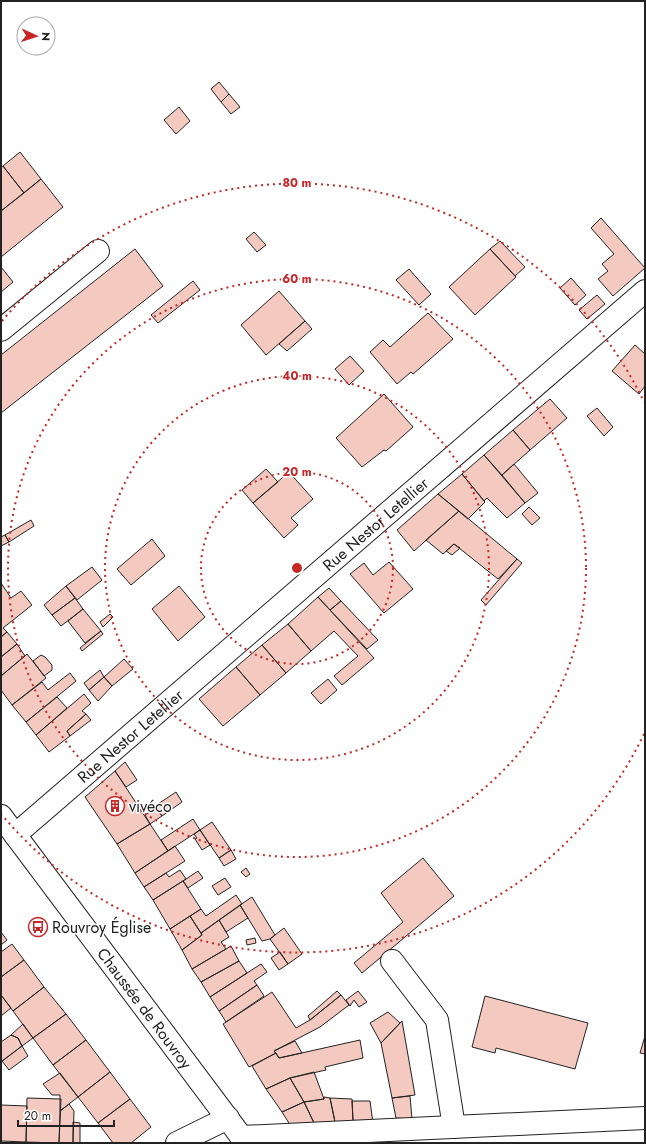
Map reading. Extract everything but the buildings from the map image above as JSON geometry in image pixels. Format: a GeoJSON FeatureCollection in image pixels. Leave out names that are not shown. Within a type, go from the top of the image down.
{"type":"FeatureCollection","features":[{"type":"Feature","properties":{"kind":"street"},"geometry":{"type":"LineString","coordinates":[[1,330],[98,251]]}},
{"type":"Feature","properties":{"kind":"street","name":"Rue Nestor Letellier"},"geometry":{"type":"LineString","coordinates":[[15,834],[645,291]]}},
{"type":"Feature","properties":{"kind":"street","name":"Chaussée de Rouvroy"},"geometry":{"type":"LineString","coordinates":[[1,816],[244,1140]]}},
{"type":"Feature","properties":{"kind":"street"},"geometry":{"type":"LineString","coordinates":[[392,961],[437,1020],[454,1127]]}},
{"type":"Feature","properties":{"kind":"street"},"geometry":{"type":"LineString","coordinates":[[177,1143],[228,1118]]}},
{"type":"Feature","properties":{"kind":"street"},"geometry":{"type":"LineString","coordinates":[[244,1140],[454,1127],[645,1118]]}},
{"type":"Feature","properties":{"kind":"place","name":"vivéco"},"geometry":{"type":"Point","coordinates":[115,806]}},
{"type":"Feature","properties":{"kind":"place","name":"Rouvroy Église"},"geometry":{"type":"Point","coordinates":[38,927]}}]}
